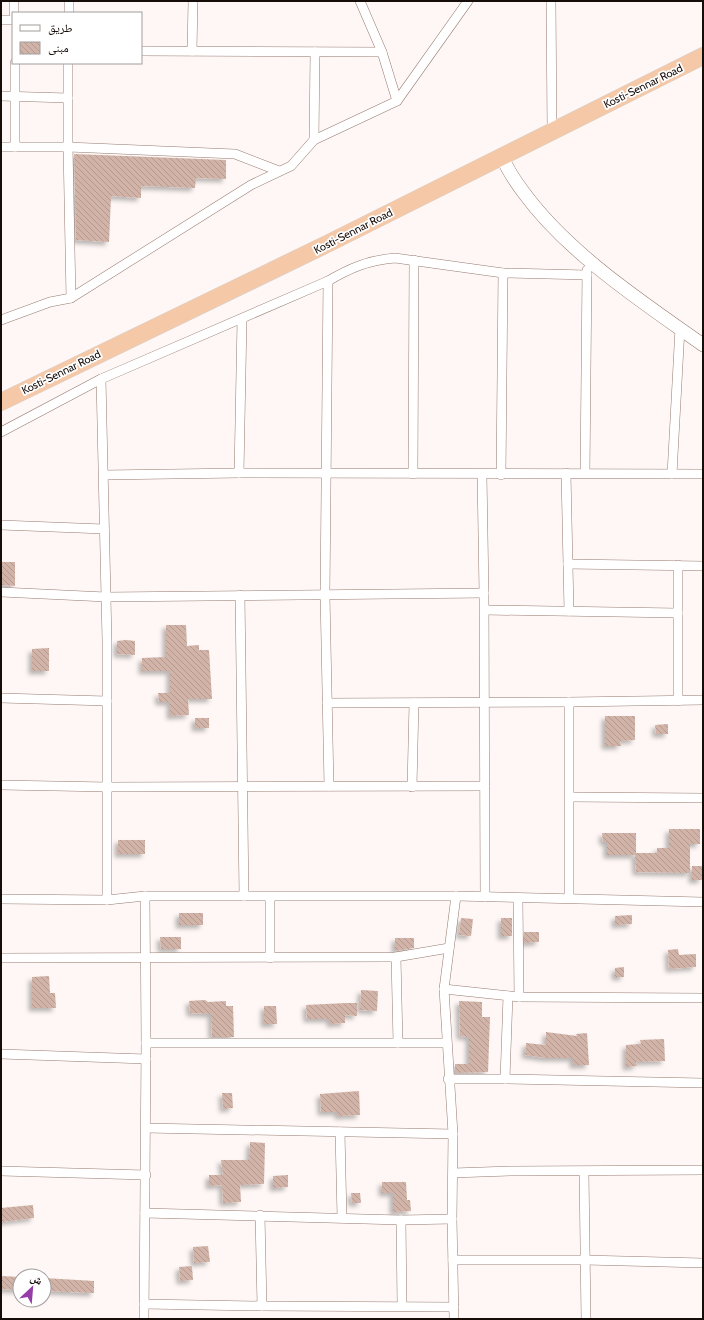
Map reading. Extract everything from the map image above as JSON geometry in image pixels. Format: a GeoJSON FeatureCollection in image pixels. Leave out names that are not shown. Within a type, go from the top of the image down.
{"type":"FeatureCollection","features":[{"type":"Feature","properties":{"kind":"highway","name":"Kosti-Sennar Road"},"geometry":{"type":"LineString","coordinates":[[1,402],[327,244],[703,56]]}},
{"type":"Feature","properties":{"kind":"street"},"geometry":{"type":"LineString","coordinates":[[14,1],[14,12]]}},
{"type":"Feature","properties":{"kind":"street"},"geometry":{"type":"LineString","coordinates":[[69,1],[69,12]]}},
{"type":"Feature","properties":{"kind":"street"},"geometry":{"type":"LineString","coordinates":[[192,51],[193,1]]}},
{"type":"Feature","properties":{"kind":"street"},"geometry":{"type":"LineString","coordinates":[[360,1],[382,52],[397,101]]}},
{"type":"Feature","properties":{"kind":"street"},"geometry":{"type":"LineString","coordinates":[[1,320],[50,302],[71,298],[251,185],[293,165],[314,140],[397,101],[468,1]]}},
{"type":"Feature","properties":{"kind":"street"},"geometry":{"type":"LineString","coordinates":[[551,1],[552,131]]}},
{"type":"Feature","properties":{"kind":"street"},"geometry":{"type":"LineString","coordinates":[[1,20],[12,20]]}},
{"type":"Feature","properties":{"kind":"street"},"geometry":{"type":"LineString","coordinates":[[142,51],[382,52]]}},
{"type":"Feature","properties":{"kind":"street"},"geometry":{"type":"LineString","coordinates":[[314,140],[315,52]]}},
{"type":"Feature","properties":{"kind":"street"},"geometry":{"type":"LineString","coordinates":[[15,64],[15,147]]}},
{"type":"Feature","properties":{"kind":"street"},"geometry":{"type":"LineString","coordinates":[[68,64],[71,298]]}},
{"type":"Feature","properties":{"kind":"street"},"geometry":{"type":"LineString","coordinates":[[1,96],[68,98]]}},
{"type":"Feature","properties":{"kind":"street"},"geometry":{"type":"LineString","coordinates":[[1,147],[68,147],[235,154],[279,171]]}},
{"type":"Feature","properties":{"kind":"street"},"geometry":{"type":"LineString","coordinates":[[502,156],[506,168],[541,214],[586,257],[703,345]]}},
{"type":"Feature","properties":{"kind":"street"},"geometry":{"type":"LineString","coordinates":[[585,473],[586,257]]}},
{"type":"Feature","properties":{"kind":"street"},"geometry":{"type":"LineString","coordinates":[[1,432],[101,379],[242,320],[328,282],[355,266],[366,262],[395,258],[503,273],[587,275]]}},
{"type":"Feature","properties":{"kind":"street"},"geometry":{"type":"LineString","coordinates":[[413,474],[414,260]]}},
{"type":"Feature","properties":{"kind":"street"},"geometry":{"type":"LineString","coordinates":[[501,475],[503,273]]}},
{"type":"Feature","properties":{"kind":"street"},"geometry":{"type":"LineString","coordinates":[[328,282],[328,474],[325,595],[329,786]]}},
{"type":"Feature","properties":{"kind":"street"},"geometry":{"type":"LineString","coordinates":[[238,473],[242,320]]}},
{"type":"Feature","properties":{"kind":"street"},"geometry":{"type":"LineString","coordinates":[[672,474],[680,328]]}},
{"type":"Feature","properties":{"kind":"street"},"geometry":{"type":"LineString","coordinates":[[101,379],[106,597],[108,787],[107,900]]}},
{"type":"Feature","properties":{"kind":"street"},"geometry":{"type":"LineString","coordinates":[[104,475],[238,473],[482,475],[566,473],[703,474]]}},
{"type":"Feature","properties":{"kind":"street"},"geometry":{"type":"LineString","coordinates":[[566,473],[568,611]]}},
{"type":"Feature","properties":{"kind":"street"},"geometry":{"type":"LineString","coordinates":[[482,475],[485,897]]}},
{"type":"Feature","properties":{"kind":"street"},"geometry":{"type":"LineString","coordinates":[[1,525],[104,529]]}},
{"type":"Feature","properties":{"kind":"street"},"geometry":{"type":"LineString","coordinates":[[568,564],[703,566]]}},
{"type":"Feature","properties":{"kind":"street"},"geometry":{"type":"LineString","coordinates":[[678,565],[678,701]]}},
{"type":"Feature","properties":{"kind":"street"},"geometry":{"type":"LineString","coordinates":[[1,592],[106,597],[484,593]]}},
{"type":"Feature","properties":{"kind":"street"},"geometry":{"type":"LineString","coordinates":[[240,595],[244,896]]}},
{"type":"Feature","properties":{"kind":"street"},"geometry":{"type":"LineString","coordinates":[[484,610],[678,613]]}},
{"type":"Feature","properties":{"kind":"street"},"geometry":{"type":"LineString","coordinates":[[1,698],[107,701]]}},
{"type":"Feature","properties":{"kind":"street"},"geometry":{"type":"LineString","coordinates":[[327,703],[703,700]]}},
{"type":"Feature","properties":{"kind":"street"},"geometry":{"type":"LineString","coordinates":[[568,898],[570,797],[569,702]]}},
{"type":"Feature","properties":{"kind":"street"},"geometry":{"type":"LineString","coordinates":[[412,787],[414,703]]}},
{"type":"Feature","properties":{"kind":"street"},"geometry":{"type":"LineString","coordinates":[[1,785],[108,787],[485,786]]}},
{"type":"Feature","properties":{"kind":"street"},"geometry":{"type":"LineString","coordinates":[[570,797],[703,798]]}},
{"type":"Feature","properties":{"kind":"street"},"geometry":{"type":"LineString","coordinates":[[144,1319],[146,1175],[145,896]]}},
{"type":"Feature","properties":{"kind":"street"},"geometry":{"type":"LineString","coordinates":[[1,899],[107,900],[145,896],[456,896],[518,899],[568,898],[703,902]]}},
{"type":"Feature","properties":{"kind":"street"},"geometry":{"type":"LineString","coordinates":[[454,1319],[452,1218],[453,1134],[448,1079],[444,989],[456,896]]}},
{"type":"Feature","properties":{"kind":"street"},"geometry":{"type":"LineString","coordinates":[[270,897],[270,958]]}},
{"type":"Feature","properties":{"kind":"street"},"geometry":{"type":"LineString","coordinates":[[518,899],[519,997]]}},
{"type":"Feature","properties":{"kind":"street"},"geometry":{"type":"LineString","coordinates":[[1,958],[396,957],[449,948]]}},
{"type":"Feature","properties":{"kind":"street"},"geometry":{"type":"LineString","coordinates":[[396,957],[398,1043]]}},
{"type":"Feature","properties":{"kind":"street"},"geometry":{"type":"LineString","coordinates":[[444,989],[519,997],[703,998]]}},
{"type":"Feature","properties":{"kind":"street"},"geometry":{"type":"LineString","coordinates":[[505,1079],[508,996]]}},
{"type":"Feature","properties":{"kind":"street"},"geometry":{"type":"LineString","coordinates":[[146,1042],[447,1043]]}},
{"type":"Feature","properties":{"kind":"street"},"geometry":{"type":"LineString","coordinates":[[1,1054],[146,1059]]}},
{"type":"Feature","properties":{"kind":"street"},"geometry":{"type":"LineString","coordinates":[[448,1079],[703,1083]]}},
{"type":"Feature","properties":{"kind":"street"},"geometry":{"type":"LineString","coordinates":[[146,1128],[453,1134]]}},
{"type":"Feature","properties":{"kind":"street"},"geometry":{"type":"LineString","coordinates":[[340,1132],[342,1218]]}},
{"type":"Feature","properties":{"kind":"street"},"geometry":{"type":"LineString","coordinates":[[453,1174],[511,1171],[584,1172],[703,1170]]}},
{"type":"Feature","properties":{"kind":"street"},"geometry":{"type":"LineString","coordinates":[[1,1171],[146,1175]]}},
{"type":"Feature","properties":{"kind":"street"},"geometry":{"type":"LineString","coordinates":[[584,1172],[586,1319]]}},
{"type":"Feature","properties":{"kind":"street"},"geometry":{"type":"LineString","coordinates":[[145,1213],[401,1220],[452,1218]]}},
{"type":"Feature","properties":{"kind":"street"},"geometry":{"type":"LineString","coordinates":[[260,1215],[262,1306]]}},
{"type":"Feature","properties":{"kind":"street"},"geometry":{"type":"LineString","coordinates":[[401,1220],[402,1306]]}},
{"type":"Feature","properties":{"kind":"street"},"geometry":{"type":"LineString","coordinates":[[453,1260],[585,1260],[703,1263]]}},
{"type":"Feature","properties":{"kind":"street"},"geometry":{"type":"LineString","coordinates":[[144,1304],[454,1307]]}},
{"type":"Feature","properties":{"kind":"building"},"geometry":{"type":"Polygon","coordinates":[[[74,154],[226,160],[226,179],[196,178],[195,188],[141,186],[141,198],[111,196],[109,242],[76,240],[74,154]]]}},
{"type":"Feature","properties":{"kind":"building"},"geometry":{"type":"Polygon","coordinates":[[[1,562],[15,562],[15,586],[1,585],[1,562]]]}},
{"type":"Feature","properties":{"kind":"building"},"geometry":{"type":"Polygon","coordinates":[[[166,625],[186,625],[187,646],[199,645],[199,650],[209,650],[212,699],[188,699],[189,715],[170,716],[170,702],[159,702],[158,693],[170,693],[170,671],[142,671],[142,658],[166,657],[166,625]]]}},
{"type":"Feature","properties":{"kind":"building"},"geometry":{"type":"Polygon","coordinates":[[[117,641],[135,641],[135,655],[117,654],[117,641]]]}},
{"type":"Feature","properties":{"kind":"building"},"geometry":{"type":"Polygon","coordinates":[[[49,648],[49,671],[32,671],[32,649],[49,648]]]}},
{"type":"Feature","properties":{"kind":"building"},"geometry":{"type":"Polygon","coordinates":[[[605,716],[635,716],[635,740],[620,741],[621,746],[605,746],[605,716]]]}},
{"type":"Feature","properties":{"kind":"building"},"geometry":{"type":"Polygon","coordinates":[[[195,718],[209,718],[209,728],[195,728],[195,718]]]}},
{"type":"Feature","properties":{"kind":"building"},"geometry":{"type":"Polygon","coordinates":[[[668,724],[668,734],[656,734],[655,725],[668,724]]]}},
{"type":"Feature","properties":{"kind":"building"},"geometry":{"type":"Polygon","coordinates":[[[669,829],[700,829],[700,844],[690,844],[690,873],[636,872],[635,855],[607,855],[607,842],[603,842],[602,833],[636,833],[636,853],[657,853],[657,848],[669,848],[669,829]]]}},
{"type":"Feature","properties":{"kind":"building"},"geometry":{"type":"Polygon","coordinates":[[[118,840],[145,840],[145,854],[118,854],[118,840]]]}},
{"type":"Feature","properties":{"kind":"building"},"geometry":{"type":"Polygon","coordinates":[[[692,866],[702,866],[702,880],[692,880],[692,866]]]}},
{"type":"Feature","properties":{"kind":"building"},"geometry":{"type":"Polygon","coordinates":[[[179,913],[203,913],[203,925],[179,925],[179,913]]]}},
{"type":"Feature","properties":{"kind":"building"},"geometry":{"type":"Polygon","coordinates":[[[632,915],[632,924],[615,925],[615,916],[632,915]]]}},
{"type":"Feature","properties":{"kind":"building"},"geometry":{"type":"Polygon","coordinates":[[[461,918],[473,919],[471,936],[459,935],[461,918]]]}},
{"type":"Feature","properties":{"kind":"building"},"geometry":{"type":"Polygon","coordinates":[[[501,918],[512,918],[512,936],[501,936],[501,918]]]}},
{"type":"Feature","properties":{"kind":"building"},"geometry":{"type":"Polygon","coordinates":[[[524,932],[539,932],[539,942],[524,943],[524,932]]]}},
{"type":"Feature","properties":{"kind":"building"},"geometry":{"type":"Polygon","coordinates":[[[160,937],[181,937],[181,949],[161,949],[160,937]]]}},
{"type":"Feature","properties":{"kind":"building"},"geometry":{"type":"Polygon","coordinates":[[[395,938],[414,938],[414,948],[395,951],[395,938]]]}},
{"type":"Feature","properties":{"kind":"building"},"geometry":{"type":"Polygon","coordinates":[[[678,949],[679,955],[696,954],[696,967],[669,969],[668,950],[678,949]]]}},
{"type":"Feature","properties":{"kind":"building"},"geometry":{"type":"Polygon","coordinates":[[[624,967],[624,977],[615,977],[615,968],[624,967]]]}},
{"type":"Feature","properties":{"kind":"building"},"geometry":{"type":"Polygon","coordinates":[[[49,976],[50,993],[55,993],[56,1008],[32,1008],[32,977],[49,976]]]}},
{"type":"Feature","properties":{"kind":"building"},"geometry":{"type":"Polygon","coordinates":[[[361,990],[378,991],[377,1011],[360,1010],[361,990]]]}},
{"type":"Feature","properties":{"kind":"building"},"geometry":{"type":"Polygon","coordinates":[[[205,1000],[208,1002],[226,1001],[226,1006],[233,1006],[234,1037],[212,1037],[211,1014],[190,1013],[189,1001],[205,1000]]]}},
{"type":"Feature","properties":{"kind":"building"},"geometry":{"type":"Polygon","coordinates":[[[459,1001],[482,1002],[482,1017],[490,1017],[488,1072],[455,1073],[455,1064],[469,1064],[469,1037],[460,1036],[459,1001]]]}},
{"type":"Feature","properties":{"kind":"building"},"geometry":{"type":"Polygon","coordinates":[[[357,1003],[357,1016],[345,1015],[345,1023],[330,1024],[330,1019],[307,1019],[306,1005],[357,1003]]]}},
{"type":"Feature","properties":{"kind":"building"},"geometry":{"type":"Polygon","coordinates":[[[264,1006],[276,1006],[277,1024],[264,1024],[264,1006]]]}},
{"type":"Feature","properties":{"kind":"building"},"geometry":{"type":"Polygon","coordinates":[[[546,1032],[577,1036],[576,1034],[587,1033],[589,1065],[573,1065],[573,1058],[546,1058],[525,1055],[526,1043],[546,1045],[546,1032]]]}},
{"type":"Feature","properties":{"kind":"building"},"geometry":{"type":"Polygon","coordinates":[[[664,1039],[665,1061],[636,1062],[637,1066],[626,1067],[626,1045],[641,1044],[640,1040],[664,1039]]]}},
{"type":"Feature","properties":{"kind":"building"},"geometry":{"type":"Polygon","coordinates":[[[359,1091],[360,1115],[338,1116],[338,1112],[321,1112],[320,1094],[359,1091]]]}},
{"type":"Feature","properties":{"kind":"building"},"geometry":{"type":"Polygon","coordinates":[[[222,1093],[232,1093],[233,1108],[223,1109],[222,1093]]]}},
{"type":"Feature","properties":{"kind":"building"},"geometry":{"type":"Polygon","coordinates":[[[250,1142],[265,1143],[264,1184],[240,1185],[241,1202],[223,1203],[222,1185],[209,1186],[209,1175],[223,1175],[221,1160],[249,1160],[250,1142]]]}},
{"type":"Feature","properties":{"kind":"building"},"geometry":{"type":"Polygon","coordinates":[[[288,1175],[288,1187],[273,1188],[273,1176],[288,1175]]]}},
{"type":"Feature","properties":{"kind":"building"},"geometry":{"type":"Polygon","coordinates":[[[382,1182],[406,1182],[407,1200],[410,1200],[411,1211],[393,1212],[393,1193],[382,1193],[382,1182]]]}},
{"type":"Feature","properties":{"kind":"building"},"geometry":{"type":"Polygon","coordinates":[[[351,1193],[360,1193],[361,1203],[352,1203],[351,1193]]]}},
{"type":"Feature","properties":{"kind":"building"},"geometry":{"type":"Polygon","coordinates":[[[33,1205],[34,1218],[1,1222],[1,1208],[33,1205]]]}},
{"type":"Feature","properties":{"kind":"building"},"geometry":{"type":"Polygon","coordinates":[[[208,1246],[210,1262],[194,1263],[193,1247],[208,1246]]]}},
{"type":"Feature","properties":{"kind":"building"},"geometry":{"type":"Polygon","coordinates":[[[192,1266],[193,1280],[180,1281],[179,1267],[192,1266]]]}},
{"type":"Feature","properties":{"kind":"building"},"geometry":{"type":"Polygon","coordinates":[[[1,1276],[12,1277],[12,1290],[1,1289],[1,1276]]]}},
{"type":"Feature","properties":{"kind":"building"},"geometry":{"type":"Polygon","coordinates":[[[52,1278],[94,1281],[94,1293],[52,1291],[52,1278]]]}}]}
